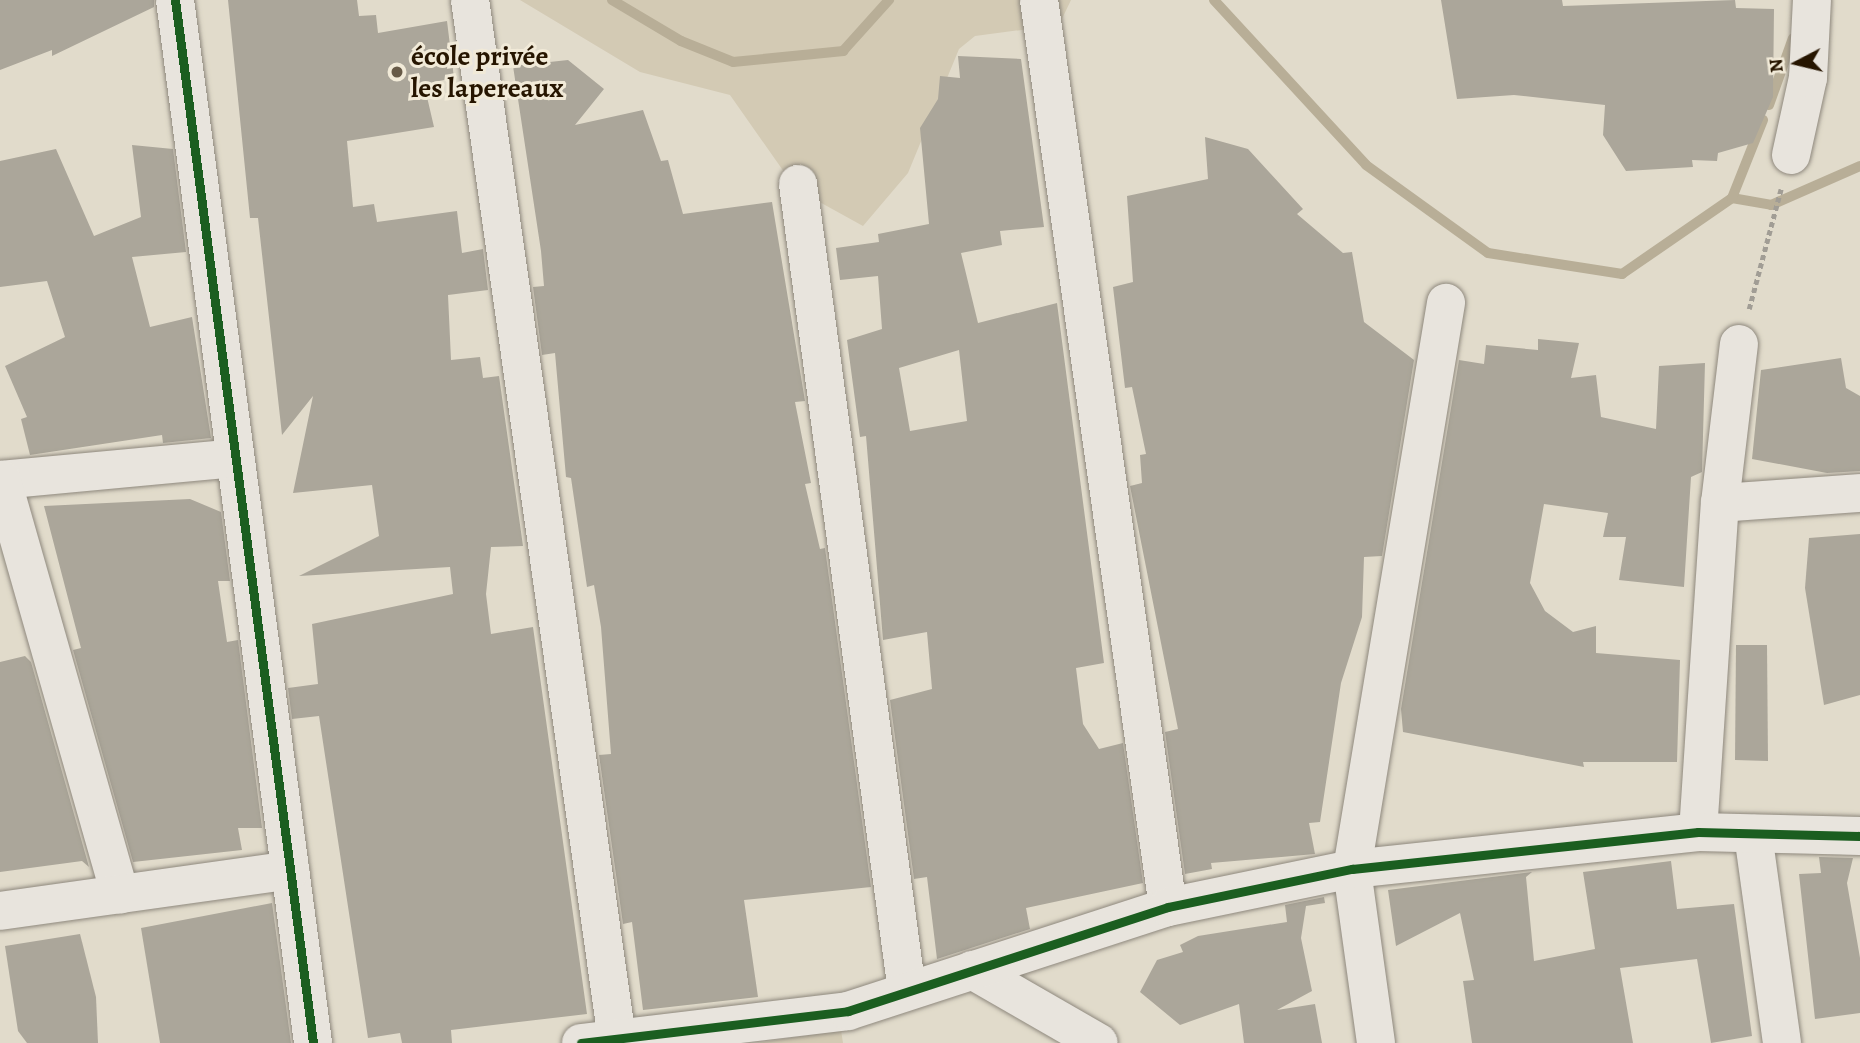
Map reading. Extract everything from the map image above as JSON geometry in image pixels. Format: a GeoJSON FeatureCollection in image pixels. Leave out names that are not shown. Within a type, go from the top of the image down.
{"type":"FeatureCollection","features":[{"type":"Feature","properties":{"kind":"street"},"geometry":{"type":"LineString","coordinates":[[175,0],[313,1043]]}},
{"type":"Feature","properties":{"kind":"street"},"geometry":{"type":"LineString","coordinates":[[470,0],[599,1041],[850,1027],[908,991],[1168,907],[1352,869],[1699,832],[1860,836]]}},
{"type":"Feature","properties":{"kind":"street"},"geometry":{"type":"LineString","coordinates":[[1038,0],[1168,907]]}},
{"type":"Feature","properties":{"kind":"street"},"geometry":{"type":"LineString","coordinates":[[1791,155],[1808,78],[1812,0]]}},
{"type":"Feature","properties":{"kind":"street"},"geometry":{"type":"LineString","coordinates":[[798,184],[908,991]]}},
{"type":"Feature","properties":{"kind":"street"},"geometry":{"type":"LineString","coordinates":[[1376,1043],[1352,869],[1446,303]]}},
{"type":"Feature","properties":{"kind":"street"},"geometry":{"type":"LineString","coordinates":[[1699,832],[1720,503],[1739,344]]}},
{"type":"Feature","properties":{"kind":"street"},"geometry":{"type":"LineString","coordinates":[[120,895],[1,480],[235,458]]}},
{"type":"Feature","properties":{"kind":"street"},"geometry":{"type":"LineString","coordinates":[[1720,503],[1860,493]]}},
{"type":"Feature","properties":{"kind":"street"},"geometry":{"type":"LineString","coordinates":[[1753,834],[1782,1043]]}},
{"type":"Feature","properties":{"kind":"street"},"geometry":{"type":"LineString","coordinates":[[0,911],[290,870]]}},
{"type":"Feature","properties":{"kind":"street"},"geometry":{"type":"LineString","coordinates":[[972,970],[1099,1043]]}},
{"type":"Feature","properties":{"kind":"path"},"geometry":{"type":"LineString","coordinates":[[1739,344],[1791,155]]}},
{"type":"Feature","properties":{"kind":"shaded area"},"geometry":{"type":"Polygon","coordinates":[[[520,0],[1071,0],[1059,25],[975,36],[959,49],[908,173],[863,226],[796,189],[730,95],[640,72],[520,0]]]}},
{"type":"Feature","properties":{"kind":"shaded area"},"geometry":{"type":"Polygon","coordinates":[[[841,1030],[843,1043],[757,1043],[841,1030]]]}},
{"type":"Feature","properties":{"kind":"building"},"geometry":{"type":"Polygon","coordinates":[[[0,0],[154,0],[154,7],[52,56],[52,50],[0,70],[0,0]]]}},
{"type":"Feature","properties":{"kind":"building"},"geometry":{"type":"Polygon","coordinates":[[[228,0],[357,0],[359,16],[376,15],[378,33],[447,21],[454,78],[424,84],[434,127],[347,141],[353,207],[374,204],[377,222],[457,211],[462,253],[483,249],[488,290],[448,295],[451,360],[480,357],[483,378],[499,376],[523,546],[491,547],[486,594],[491,634],[533,627],[587,1014],[451,1030],[452,1043],[402,1043],[400,1033],[368,1038],[319,716],[292,719],[288,688],[318,684],[312,624],[453,594],[450,567],[299,576],[379,536],[372,485],[293,493],[313,396],[282,435],[258,218],[250,218],[228,0]]]}},
{"type":"Feature","properties":{"kind":"building"},"geometry":{"type":"Polygon","coordinates":[[[1441,0],[1562,0],[1563,6],[1735,0],[1736,8],[1774,9],[1773,97],[1753,143],[1718,153],[1717,161],[1692,160],[1693,167],[1626,171],[1603,135],[1605,105],[1514,95],[1457,99],[1441,0]]]}},
{"type":"Feature","properties":{"kind":"building"},"geometry":{"type":"Polygon","coordinates":[[[958,56],[1021,59],[1044,227],[1000,231],[1002,245],[961,253],[978,323],[1057,303],[1104,663],[1076,668],[1083,724],[1099,749],[1123,743],[1143,883],[1026,908],[1030,929],[937,959],[927,877],[914,879],[890,700],[932,689],[927,632],[883,640],[866,436],[860,437],[847,340],[882,329],[878,276],[840,280],[836,248],[879,242],[878,234],[929,224],[920,128],[938,99],[940,76],[960,78],[958,56]],[[959,350],[899,368],[910,431],[967,421],[959,350]]]}},
{"type":"Feature","properties":{"kind":"building"},"geometry":{"type":"Polygon","coordinates":[[[568,60],[604,89],[575,125],[643,110],[661,161],[668,160],[683,214],[772,202],[805,401],[795,402],[811,483],[805,484],[820,549],[825,548],[871,887],[744,900],[758,997],[643,1010],[632,922],[623,924],[599,755],[611,754],[601,627],[594,585],[587,587],[571,478],[566,477],[555,353],[542,355],[533,287],[544,286],[541,251],[513,66],[568,60]]]}},
{"type":"Feature","properties":{"kind":"building"},"geometry":{"type":"Polygon","coordinates":[[[1205,137],[1248,149],[1303,209],[1297,214],[1343,253],[1352,252],[1364,322],[1414,360],[1382,556],[1364,557],[1362,617],[1341,683],[1320,822],[1309,823],[1315,854],[1211,863],[1212,869],[1185,874],[1165,732],[1178,729],[1130,486],[1142,483],[1140,455],[1146,454],[1132,387],[1125,388],[1113,287],[1133,282],[1127,196],[1208,179],[1205,137]]]}},
{"type":"Feature","properties":{"kind":"building"},"geometry":{"type":"Polygon","coordinates":[[[132,145],[173,149],[186,252],[132,257],[150,327],[192,317],[211,438],[163,443],[162,435],[30,455],[21,419],[27,417],[5,366],[65,337],[47,281],[0,287],[0,161],[56,149],[94,236],[141,217],[132,145]]]}},
{"type":"Feature","properties":{"kind":"building"},"geometry":{"type":"Polygon","coordinates":[[[1538,339],[1579,343],[1571,378],[1596,375],[1601,417],[1656,429],[1659,366],[1705,363],[1702,472],[1691,477],[1684,587],[1619,580],[1626,537],[1603,537],[1608,513],[1544,504],[1530,583],[1545,611],[1573,632],[1596,626],[1596,653],[1680,660],[1677,762],[1583,762],[1584,767],[1403,732],[1401,709],[1459,360],[1484,364],[1486,345],[1538,350],[1538,339]]]}},
{"type":"Feature","properties":{"kind":"building"},"geometry":{"type":"Polygon","coordinates":[[[1841,358],[1846,388],[1860,396],[1860,471],[1827,473],[1752,459],[1761,370],[1841,358]]]}},
{"type":"Feature","properties":{"kind":"building"},"geometry":{"type":"Polygon","coordinates":[[[190,499],[221,512],[230,581],[218,581],[227,642],[238,640],[262,828],[238,828],[242,850],[133,862],[73,650],[81,648],[44,506],[190,499]]]}},
{"type":"Feature","properties":{"kind":"building"},"geometry":{"type":"Polygon","coordinates":[[[1860,534],[1860,695],[1824,705],[1805,588],[1809,538],[1860,534]]]}},
{"type":"Feature","properties":{"kind":"building"},"geometry":{"type":"Polygon","coordinates":[[[1736,645],[1767,645],[1768,761],[1735,760],[1736,645]]]}},
{"type":"Feature","properties":{"kind":"building"},"geometry":{"type":"Polygon","coordinates":[[[25,656],[31,662],[89,867],[82,861],[0,872],[0,662],[25,656]]]}},
{"type":"Feature","properties":{"kind":"building"},"geometry":{"type":"Polygon","coordinates":[[[1819,857],[1853,858],[1847,883],[1860,958],[1860,1013],[1815,1019],[1799,874],[1821,873],[1819,857]]]}},
{"type":"Feature","properties":{"kind":"building"},"geometry":{"type":"Polygon","coordinates":[[[1671,861],[1677,909],[1734,904],[1752,1036],[1711,1043],[1697,959],[1620,968],[1633,1043],[1472,1043],[1463,981],[1474,980],[1460,913],[1396,946],[1388,890],[1532,872],[1526,877],[1534,961],[1595,949],[1583,872],[1671,861]]]}},
{"type":"Feature","properties":{"kind":"building"},"geometry":{"type":"Polygon","coordinates":[[[1324,897],[1325,903],[1306,906],[1301,938],[1312,991],[1277,1010],[1315,1004],[1322,1043],[1244,1043],[1239,1004],[1180,1025],[1140,992],[1157,960],[1183,952],[1180,945],[1198,936],[1287,922],[1285,905],[1324,897]]]}},
{"type":"Feature","properties":{"kind":"building"},"geometry":{"type":"Polygon","coordinates":[[[272,903],[291,1043],[160,1043],[141,928],[272,903]]]}},
{"type":"Feature","properties":{"kind":"building"},"geometry":{"type":"Polygon","coordinates":[[[80,934],[96,997],[98,1043],[27,1043],[18,1031],[5,946],[80,934]]]}},
{"type":"Feature","properties":{"kind":"waterway"},"geometry":{"type":"LineString","coordinates":[[612,0],[681,41],[733,62],[843,51],[889,0]]}},
{"type":"Feature","properties":{"kind":"waterway"},"geometry":{"type":"LineString","coordinates":[[1214,0],[1366,165],[1488,253],[1622,274],[1732,198],[1771,205],[1860,166]]}},
{"type":"Feature","properties":{"kind":"waterway"},"geometry":{"type":"LineString","coordinates":[[1769,105],[1793,38]]}},
{"type":"Feature","properties":{"kind":"waterway"},"geometry":{"type":"LineString","coordinates":[[1732,198],[1763,120]]}},
{"type":"Feature","properties":{"kind":"cycle path"},"geometry":{"type":"LineString","coordinates":[[175,0],[313,1043]]}},
{"type":"Feature","properties":{"kind":"cycle path"},"geometry":{"type":"LineString","coordinates":[[581,1043],[848,1011],[1168,907],[1352,869],[1698,832],[1860,836]]}},
{"type":"Feature","properties":{"kind":"place","name":"école privée les lapereaux"},"geometry":{"type":"Point","coordinates":[397,72]}}]}
